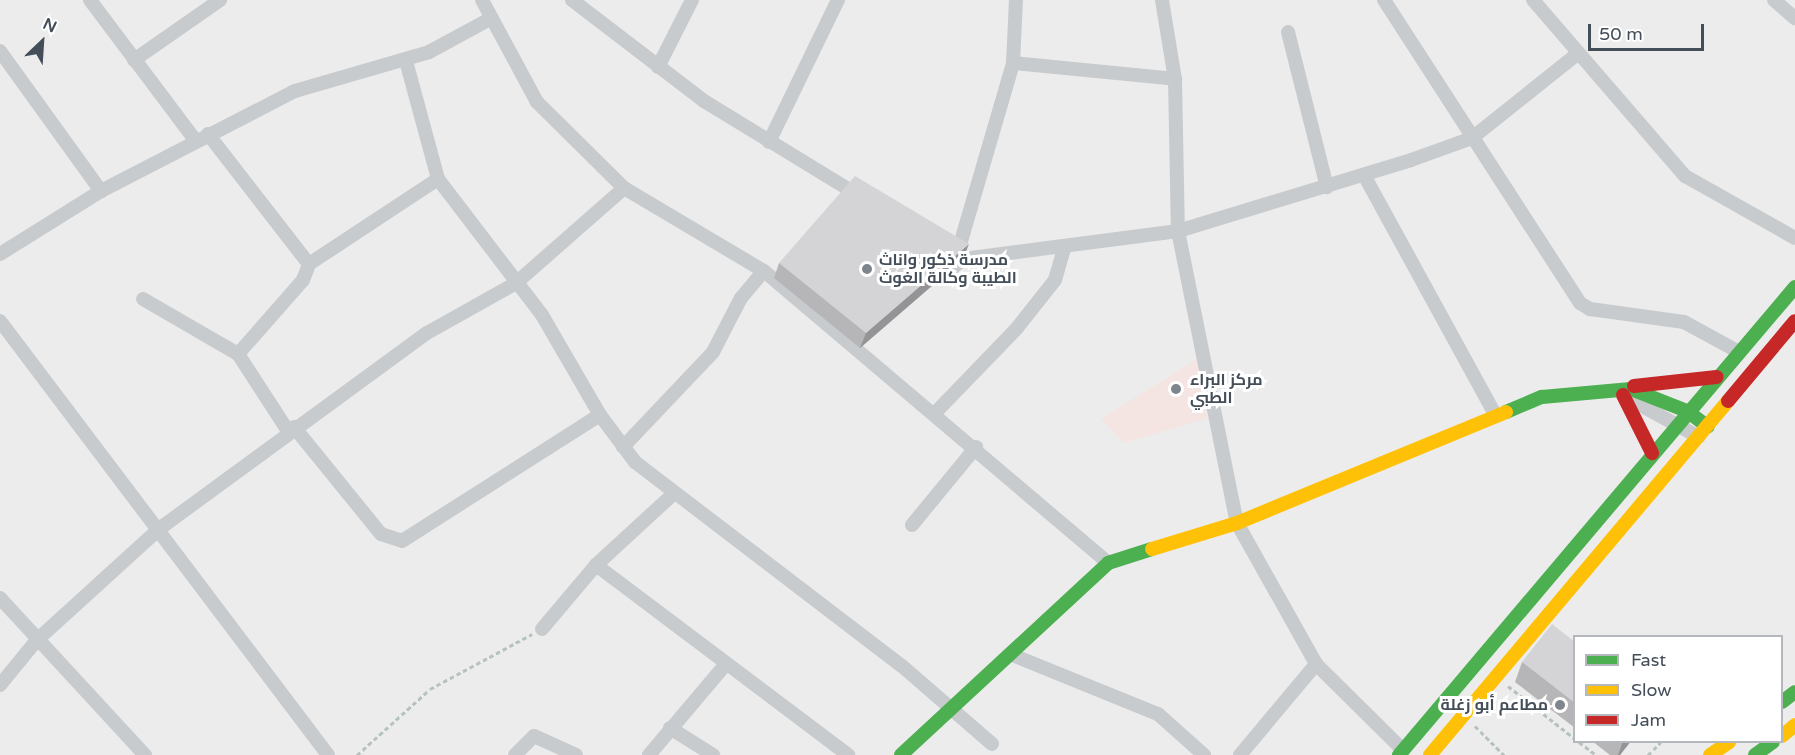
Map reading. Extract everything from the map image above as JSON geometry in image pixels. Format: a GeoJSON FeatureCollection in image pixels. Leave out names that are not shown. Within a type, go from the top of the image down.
{"type":"FeatureCollection","features":[{"type":"Feature","properties":{"kind":"main road"},"geometry":{"type":"LineString","coordinates":[[1401,753],[1652,453],[1795,287]]}},
{"type":"Feature","properties":{"kind":"main road"},"geometry":{"type":"LineString","coordinates":[[1430,755],[1467,714],[1495,676],[1704,432],[1795,321]]}},
{"type":"Feature","properties":{"kind":"main road"},"geometry":{"type":"LineString","coordinates":[[902,755],[1108,563],[1237,523],[1495,414],[1542,397],[1621,391],[1717,377]]}},
{"type":"Feature","properties":{"kind":"main road"},"geometry":{"type":"LineString","coordinates":[[1621,391],[1683,417]]}},
{"type":"Feature","properties":{"kind":"main road"},"geometry":{"type":"LineString","coordinates":[[1621,391],[1652,453]]}},
{"type":"Feature","properties":{"kind":"main road"},"geometry":{"type":"LineString","coordinates":[[1783,701],[1795,692]]}},
{"type":"Feature","properties":{"kind":"main road"},"geometry":{"type":"LineString","coordinates":[[1783,734],[1795,725]]}},
{"type":"Feature","properties":{"kind":"main road"},"geometry":{"type":"LineString","coordinates":[[1710,755],[1726,743]]}},
{"type":"Feature","properties":{"kind":"main road"},"geometry":{"type":"LineString","coordinates":[[1755,755],[1770,743]]}},
{"type":"Feature","properties":{"kind":"street"},"geometry":{"type":"LineString","coordinates":[[90,0],[134,60],[309,264]]}},
{"type":"Feature","properties":{"kind":"street"},"geometry":{"type":"LineString","coordinates":[[134,60],[220,0]]}},
{"type":"Feature","properties":{"kind":"street"},"geometry":{"type":"LineString","coordinates":[[482,0],[488,20],[537,102],[624,188],[764,271],[865,344],[936,412],[1108,563]]}},
{"type":"Feature","properties":{"kind":"street"},"geometry":{"type":"LineString","coordinates":[[573,0],[658,67],[769,142],[871,203]]}},
{"type":"Feature","properties":{"kind":"street"},"geometry":{"type":"LineString","coordinates":[[658,67],[692,0]]}},
{"type":"Feature","properties":{"kind":"street"},"geometry":{"type":"LineString","coordinates":[[769,142],[838,0]]}},
{"type":"Feature","properties":{"kind":"street"},"geometry":{"type":"LineString","coordinates":[[938,281],[960,257],[1013,63],[1016,0]]}},
{"type":"Feature","properties":{"kind":"street"},"geometry":{"type":"LineString","coordinates":[[1162,0],[1175,80],[1178,231],[1237,523],[1316,664],[1401,753]]}},
{"type":"Feature","properties":{"kind":"street"},"geometry":{"type":"LineString","coordinates":[[1533,0],[1576,55],[1685,176],[1795,238]]}},
{"type":"Feature","properties":{"kind":"street"},"geometry":{"type":"LineString","coordinates":[[1774,0],[1795,18]]}},
{"type":"Feature","properties":{"kind":"street"},"geometry":{"type":"LineString","coordinates":[[1388,1],[1472,138],[1580,303],[1590,309],[1684,322],[1739,352]]}},
{"type":"Feature","properties":{"kind":"street"},"geometry":{"type":"LineString","coordinates":[[0,254],[101,191],[295,91],[406,61],[488,20]]}},
{"type":"Feature","properties":{"kind":"street"},"geometry":{"type":"LineString","coordinates":[[1288,32],[1327,187]]}},
{"type":"Feature","properties":{"kind":"street"},"geometry":{"type":"LineString","coordinates":[[0,51],[101,191]]}},
{"type":"Feature","properties":{"kind":"street"},"geometry":{"type":"LineString","coordinates":[[939,244],[960,257],[1064,249],[1178,231],[1327,187],[1472,138],[1576,55]]}},
{"type":"Feature","properties":{"kind":"street"},"geometry":{"type":"LineString","coordinates":[[406,61],[438,179],[542,315],[600,416],[623,447],[672,495],[953,709],[992,744]]}},
{"type":"Feature","properties":{"kind":"street"},"geometry":{"type":"LineString","coordinates":[[1013,63],[1175,80]]}},
{"type":"Feature","properties":{"kind":"street"},"geometry":{"type":"LineString","coordinates":[[1364,175],[1495,414]]}},
{"type":"Feature","properties":{"kind":"street"},"geometry":{"type":"LineString","coordinates":[[238,354],[303,280],[309,264],[438,179]]}},
{"type":"Feature","properties":{"kind":"street"},"geometry":{"type":"LineString","coordinates":[[0,685],[37,640],[159,530],[291,429],[454,314],[516,283],[624,188]]}},
{"type":"Feature","properties":{"kind":"street"},"geometry":{"type":"LineString","coordinates":[[936,412],[1017,328],[1054,280],[1064,249]]}},
{"type":"Feature","properties":{"kind":"street"},"geometry":{"type":"LineString","coordinates":[[623,447],[713,352],[741,298],[764,271]]}},
{"type":"Feature","properties":{"kind":"street"},"geometry":{"type":"LineString","coordinates":[[143,300],[238,354],[291,429],[381,534],[402,541],[600,416]]}},
{"type":"Feature","properties":{"kind":"street"},"geometry":{"type":"LineString","coordinates":[[0,321],[328,755]]}},
{"type":"Feature","properties":{"kind":"street"},"geometry":{"type":"LineString","coordinates":[[1683,417],[1704,432]]}},
{"type":"Feature","properties":{"kind":"street"},"geometry":{"type":"LineString","coordinates":[[912,525],[976,447]]}},
{"type":"Feature","properties":{"kind":"street"},"geometry":{"type":"LineString","coordinates":[[542,628],[596,565],[672,495]]}},
{"type":"Feature","properties":{"kind":"street"},"geometry":{"type":"LineString","coordinates":[[596,565],[725,665],[848,755]]}},
{"type":"Feature","properties":{"kind":"street"},"geometry":{"type":"LineString","coordinates":[[0,598],[145,755]]}},
{"type":"Feature","properties":{"kind":"street"},"geometry":{"type":"LineString","coordinates":[[1010,654],[1158,714],[1204,755]]}},
{"type":"Feature","properties":{"kind":"street"},"geometry":{"type":"LineString","coordinates":[[1240,755],[1316,664]]}},
{"type":"Feature","properties":{"kind":"street"},"geometry":{"type":"LineString","coordinates":[[649,755],[725,665]]}},
{"type":"Feature","properties":{"kind":"street"},"geometry":{"type":"LineString","coordinates":[[670,728],[713,755]]}},
{"type":"Feature","properties":{"kind":"street"},"geometry":{"type":"LineString","coordinates":[[515,755],[534,736],[576,755]]}},
{"type":"Feature","properties":{"kind":"path"},"geometry":{"type":"LineString","coordinates":[[357,755],[430,689],[542,628]]}},
{"type":"Feature","properties":{"kind":"path"},"geometry":{"type":"LineString","coordinates":[[1495,676],[1573,736]]}},
{"type":"Feature","properties":{"kind":"path"},"geometry":{"type":"LineString","coordinates":[[1467,714],[1504,755]]}},
{"type":"Feature","properties":{"kind":"path"},"geometry":{"type":"LineString","coordinates":[[1581,743],[1596,755]]}},
{"type":"Feature","properties":{"kind":"path"},"geometry":{"type":"LineString","coordinates":[[1648,755],[1659,743]]}},
{"type":"Feature","properties":{"kind":"shaded area","name":"مركز البراء الطبي"},"geometry":{"type":"Polygon","coordinates":[[[1197,359],[1207,418],[1124,443],[1101,419],[1197,359]]]}},
{"type":"Feature","properties":{"kind":"building","name":"مدرسة ذكور واناث الطيبة وكالة الغوث"},"geometry":{"type":"Polygon","coordinates":[[[855,176],[969,244],[866,333],[779,263],[855,176]]]}},
{"type":"Feature","properties":{"kind":"building"},"geometry":{"type":"Polygon","coordinates":[[[1552,624],[1573,640],[1573,701],[1522,662],[1552,624]]]}},
{"type":"Feature","properties":{"kind":"traffic: fast"},"geometry":{"type":"LineString","coordinates":[[1399,755],[1795,287]]}},
{"type":"Feature","properties":{"kind":"traffic: fast"},"geometry":{"type":"LineString","coordinates":[[1506,412],[1542,397],[1631,389],[1687,411],[1708,427]]}},
{"type":"Feature","properties":{"kind":"traffic: fast"},"geometry":{"type":"LineString","coordinates":[[901,755],[1108,563],[1152,549]]}},
{"type":"Feature","properties":{"kind":"traffic: fast"},"geometry":{"type":"LineString","coordinates":[[1783,701],[1795,692]]}},
{"type":"Feature","properties":{"kind":"traffic: fast"},"geometry":{"type":"LineString","coordinates":[[1755,755],[1772,743]]}},
{"type":"Feature","properties":{"kind":"traffic: slow"},"geometry":{"type":"LineString","coordinates":[[1430,755],[1728,401]]}},
{"type":"Feature","properties":{"kind":"traffic: slow"},"geometry":{"type":"LineString","coordinates":[[1152,549],[1237,523],[1506,412]]}},
{"type":"Feature","properties":{"kind":"traffic: slow"},"geometry":{"type":"LineString","coordinates":[[1783,735],[1795,725]]}},
{"type":"Feature","properties":{"kind":"traffic: slow"},"geometry":{"type":"LineString","coordinates":[[1710,755],[1728,743]]}},
{"type":"Feature","properties":{"kind":"traffic: jam"},"geometry":{"type":"LineString","coordinates":[[1728,401],[1795,321]]}},
{"type":"Feature","properties":{"kind":"traffic: jam"},"geometry":{"type":"LineString","coordinates":[[1634,386],[1717,377]]}},
{"type":"Feature","properties":{"kind":"traffic: jam"},"geometry":{"type":"LineString","coordinates":[[1623,395],[1652,453]]}},
{"type":"Feature","properties":{"kind":"place","name":"مدرسة ذكور واناث الطيبة وكالة الغوث"},"geometry":{"type":"Point","coordinates":[867,269]}},
{"type":"Feature","properties":{"kind":"place","name":"مركز البراء الطبي"},"geometry":{"type":"Point","coordinates":[1176,389]}},
{"type":"Feature","properties":{"kind":"place","name":"مطاعم أبو زغلة"},"geometry":{"type":"Point","coordinates":[1560,705]}}]}
